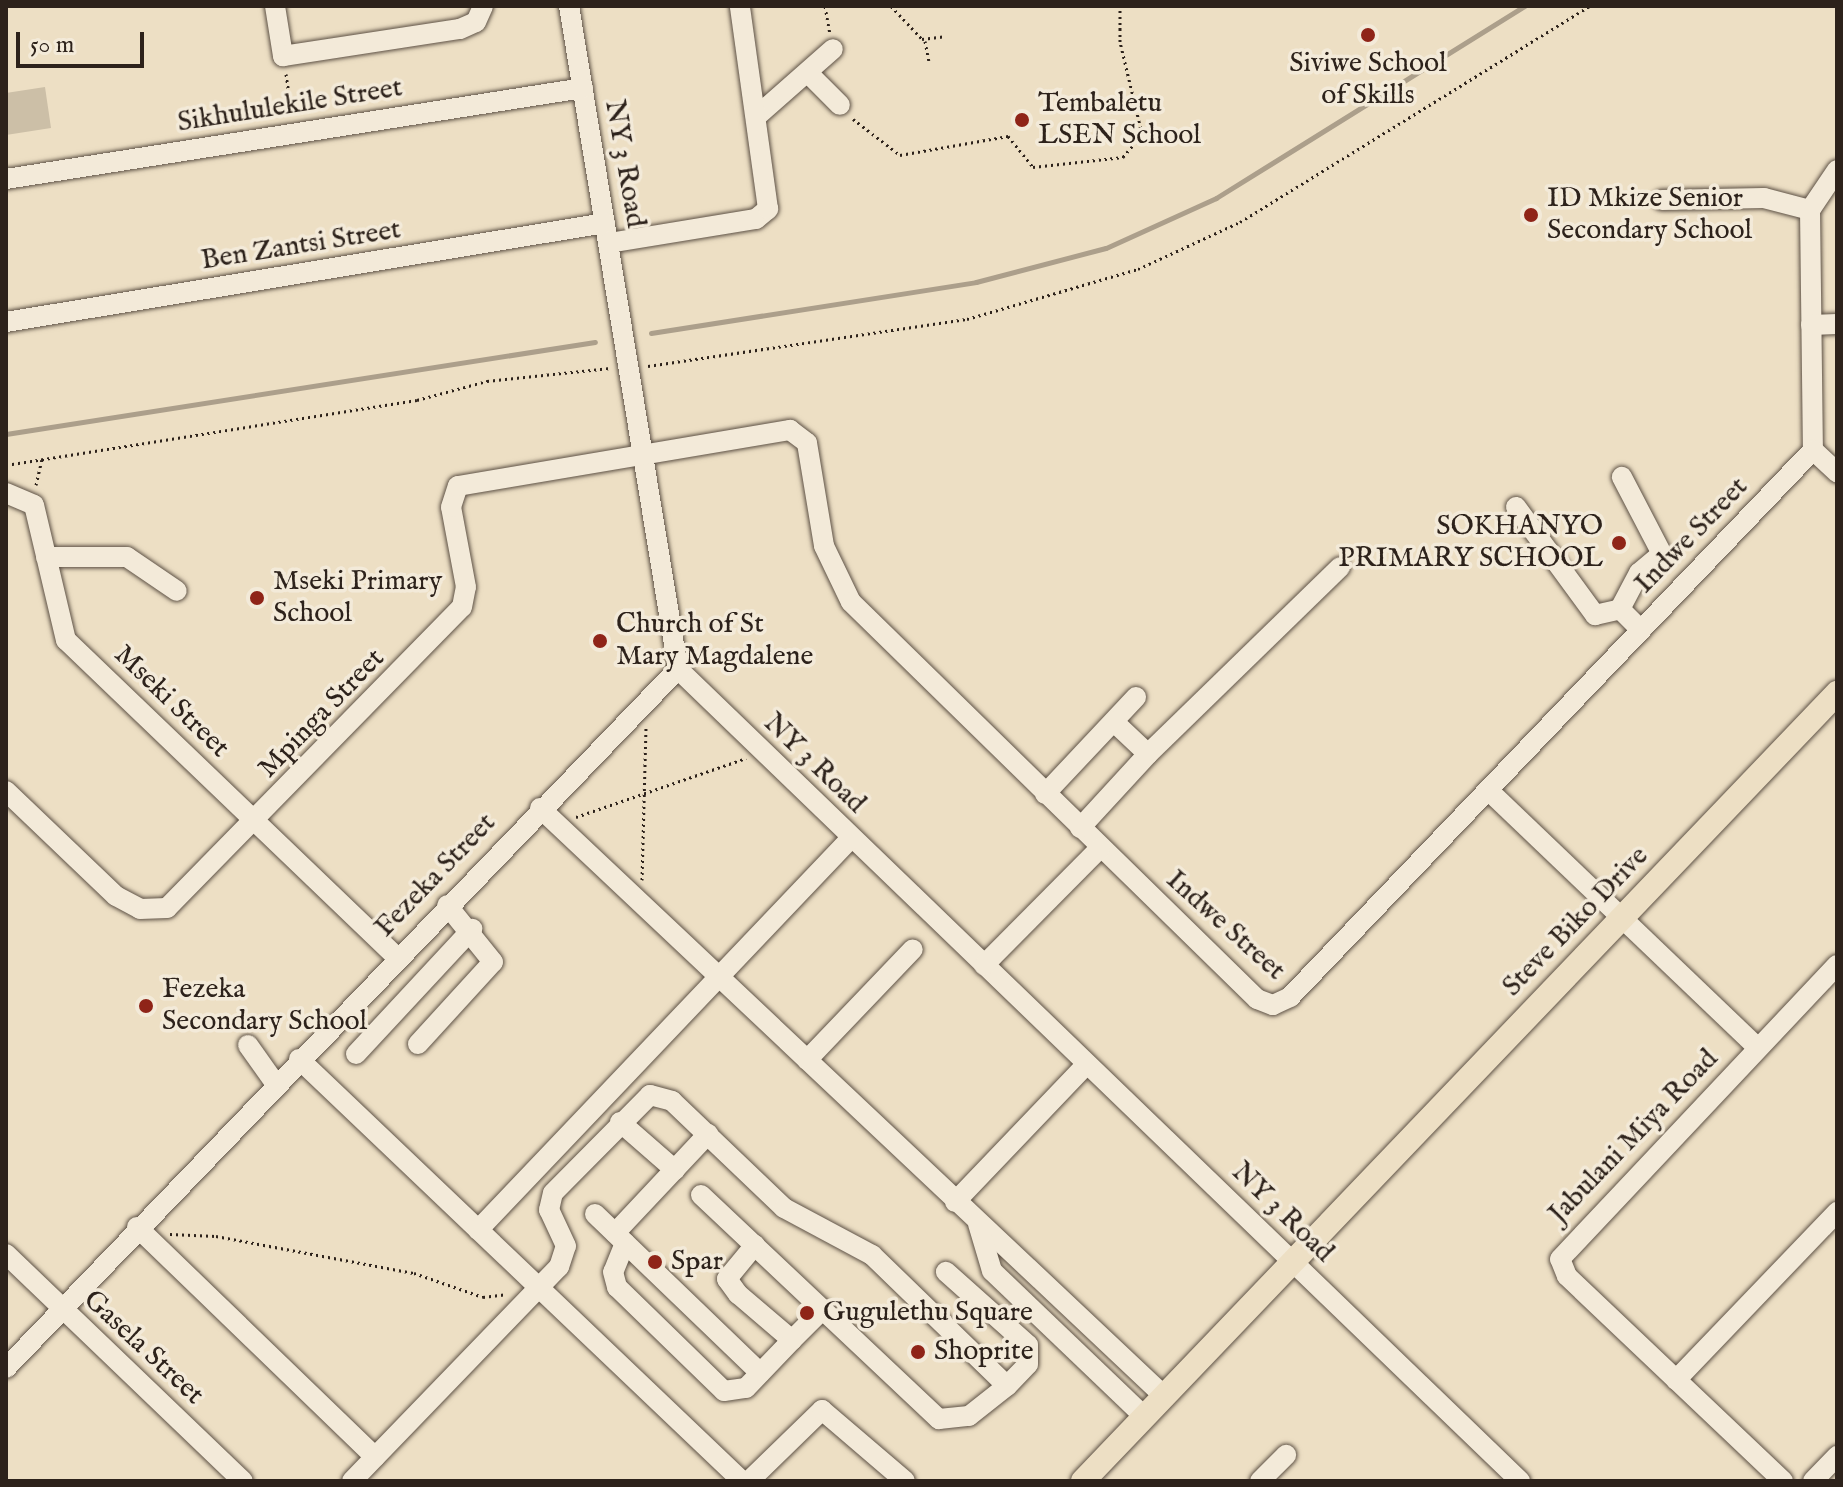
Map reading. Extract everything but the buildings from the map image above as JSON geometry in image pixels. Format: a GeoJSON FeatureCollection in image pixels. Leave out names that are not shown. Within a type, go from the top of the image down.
{"type":"FeatureCollection","features":[{"type":"Feature","properties":{"kind":"main road","name":"Steve Biko Drive"},"geometry":{"type":"LineString","coordinates":[[1293,1262],[1837,693]]}},
{"type":"Feature","properties":{"kind":"main road"},"geometry":{"type":"LineString","coordinates":[[1083,1481],[1293,1262]]}},
{"type":"Feature","properties":{"kind":"street"},"geometry":{"type":"LineString","coordinates":[[275,6],[283,56],[460,29],[476,22],[483,6]]}},
{"type":"Feature","properties":{"kind":"street","name":"NY 3 Road"},"geometry":{"type":"LineString","coordinates":[[569,6],[678,669],[1520,1481]]}},
{"type":"Feature","properties":{"kind":"street"},"geometry":{"type":"LineString","coordinates":[[740,6],[757,116]]}},
{"type":"Feature","properties":{"kind":"street"},"geometry":{"type":"LineString","coordinates":[[757,116],[833,49]]}},
{"type":"Feature","properties":{"kind":"street"},"geometry":{"type":"LineString","coordinates":[[808,73],[840,105]]}},
{"type":"Feature","properties":{"kind":"street","name":"Sikhululekile Street"},"geometry":{"type":"LineString","coordinates":[[6,179],[583,88]]}},
{"type":"Feature","properties":{"kind":"street","name":"Ben Zantsi Street"},"geometry":{"type":"LineString","coordinates":[[6,322],[607,233],[763,215],[770,197],[757,116]]}},
{"type":"Feature","properties":{"kind":"street"},"geometry":{"type":"LineString","coordinates":[[1837,170],[1810,210],[1813,450],[1837,472]]}},
{"type":"Feature","properties":{"kind":"street"},"geometry":{"type":"LineString","coordinates":[[1662,200],[1764,198],[1810,210]]}},
{"type":"Feature","properties":{"kind":"street"},"geometry":{"type":"LineString","coordinates":[[1811,325],[1837,324]]}},
{"type":"Feature","properties":{"kind":"street","name":"Mpinga Street"},"geometry":{"type":"LineString","coordinates":[[6,791],[116,896],[147,910],[183,899],[462,607],[466,587],[451,507],[458,486],[782,430],[800,434]]}},
{"type":"Feature","properties":{"kind":"street","name":"Indwe Street"},"geometry":{"type":"LineString","coordinates":[[800,434],[824,546],[851,602],[1257,999],[1273,1005],[1290,997],[1813,450]]}},
{"type":"Feature","properties":{"kind":"street"},"geometry":{"type":"LineString","coordinates":[[1516,507],[1595,615],[1607,618],[1620,609],[1639,573],[1662,554],[1622,477]]}},
{"type":"Feature","properties":{"kind":"street","name":"Mseki Street"},"geometry":{"type":"LineString","coordinates":[[6,493],[34,505],[66,640],[397,957]]}},
{"type":"Feature","properties":{"kind":"street"},"geometry":{"type":"LineString","coordinates":[[46,557],[127,557],[177,591]]}},
{"type":"Feature","properties":{"kind":"street"},"geometry":{"type":"LineString","coordinates":[[1080,828],[1148,754],[1173,737],[1340,567]]}},
{"type":"Feature","properties":{"kind":"street"},"geometry":{"type":"LineString","coordinates":[[1620,609],[1641,630]]}},
{"type":"Feature","properties":{"kind":"street","name":"Fezeka Street"},"geometry":{"type":"LineString","coordinates":[[6,1368],[275,1083],[678,669]]}},
{"type":"Feature","properties":{"kind":"street"},"geometry":{"type":"LineString","coordinates":[[1045,794],[1136,697]]}},
{"type":"Feature","properties":{"kind":"street"},"geometry":{"type":"LineString","coordinates":[[1114,722],[1148,754]]}},
{"type":"Feature","properties":{"kind":"street"},"geometry":{"type":"LineString","coordinates":[[1488,790],[1758,1048]]}},
{"type":"Feature","properties":{"kind":"street"},"geometry":{"type":"LineString","coordinates":[[540,808],[1165,1397]]}},
{"type":"Feature","properties":{"kind":"street"},"geometry":{"type":"LineString","coordinates":[[478,1230],[851,838]]}},
{"type":"Feature","properties":{"kind":"street"},"geometry":{"type":"LineString","coordinates":[[984,965],[1100,848]]}},
{"type":"Feature","properties":{"kind":"street"},"geometry":{"type":"LineString","coordinates":[[418,1044],[493,962],[472,929],[447,905]]}},
{"type":"Feature","properties":{"kind":"street"},"geometry":{"type":"LineString","coordinates":[[356,1054],[472,929]]}},
{"type":"Feature","properties":{"kind":"street"},"geometry":{"type":"LineString","coordinates":[[807,1060],[913,949]]}},
{"type":"Feature","properties":{"kind":"street","name":"Jabulani Miya Road"},"geometry":{"type":"LineString","coordinates":[[1783,1481],[1567,1276],[1560,1259],[1837,965]]}},
{"type":"Feature","properties":{"kind":"street"},"geometry":{"type":"LineString","coordinates":[[248,1045],[275,1083]]}},
{"type":"Feature","properties":{"kind":"street"},"geometry":{"type":"LineString","coordinates":[[299,1059],[742,1481]]}},
{"type":"Feature","properties":{"kind":"street"},"geometry":{"type":"LineString","coordinates":[[955,1202],[1087,1064]]}},
{"type":"Feature","properties":{"kind":"street"},"geometry":{"type":"LineString","coordinates":[[352,1481],[539,1288],[565,1257],[549,1210],[553,1193],[641,1099],[663,1094],[784,1208],[872,1255],[1007,1386]]}},
{"type":"Feature","properties":{"kind":"street"},"geometry":{"type":"LineString","coordinates":[[620,1122],[675,1170]]}},
{"type":"Feature","properties":{"kind":"street"},"geometry":{"type":"LineString","coordinates":[[708,1134],[620,1238],[614,1278],[641,1313],[724,1391],[737,1394],[823,1309]]}},
{"type":"Feature","properties":{"kind":"street"},"geometry":{"type":"LineString","coordinates":[[701,1195],[939,1419],[969,1416],[1007,1386],[1028,1364],[1028,1345],[946,1272]]}},
{"type":"Feature","properties":{"kind":"street"},"geometry":{"type":"LineString","coordinates":[[1676,1380],[1837,1212]]}},
{"type":"Feature","properties":{"kind":"street"},"geometry":{"type":"LineString","coordinates":[[595,1214],[760,1373]]}},
{"type":"Feature","properties":{"kind":"street"},"geometry":{"type":"LineString","coordinates":[[978,1224],[992,1271],[1145,1417]]}},
{"type":"Feature","properties":{"kind":"street"},"geometry":{"type":"LineString","coordinates":[[137,1227],[375,1457]]}},
{"type":"Feature","properties":{"kind":"street"},"geometry":{"type":"LineString","coordinates":[[755,1245],[733,1268],[730,1286],[792,1340]]}},
{"type":"Feature","properties":{"kind":"street","name":"Gasela Street"},"geometry":{"type":"LineString","coordinates":[[6,1254],[243,1481]]}},
{"type":"Feature","properties":{"kind":"street"},"geometry":{"type":"LineString","coordinates":[[749,1481],[822,1410],[905,1481]]}},
{"type":"Feature","properties":{"kind":"street"},"geometry":{"type":"LineString","coordinates":[[1260,1481],[1286,1455]]}},
{"type":"Feature","properties":{"kind":"street"},"geometry":{"type":"LineString","coordinates":[[1813,1481],[1837,1456]]}},
{"type":"Feature","properties":{"kind":"path"},"geometry":{"type":"LineString","coordinates":[[825,6],[833,49]]}},
{"type":"Feature","properties":{"kind":"path"},"geometry":{"type":"LineString","coordinates":[[891,6],[924,40],[929,61]]}},
{"type":"Feature","properties":{"kind":"path"},"geometry":{"type":"LineString","coordinates":[[840,105],[882,148],[900,155],[1008,136],[1033,167],[1123,157],[1142,134],[1120,42],[1120,6]]}},
{"type":"Feature","properties":{"kind":"path"},"geometry":{"type":"LineString","coordinates":[[639,365],[967,319],[1138,269],[1240,222],[1590,6]]}},
{"type":"Feature","properties":{"kind":"path"},"geometry":{"type":"LineString","coordinates":[[924,40],[945,36]]}},
{"type":"Feature","properties":{"kind":"path"},"geometry":{"type":"LineString","coordinates":[[283,56],[296,134]]}},
{"type":"Feature","properties":{"kind":"path"},"geometry":{"type":"LineString","coordinates":[[6,465],[417,400],[487,381],[614,368]]}},
{"type":"Feature","properties":{"kind":"path"},"geometry":{"type":"LineString","coordinates":[[34,488],[42,460]]}},
{"type":"Feature","properties":{"kind":"path"},"geometry":{"type":"LineString","coordinates":[[641,902],[646,712]]}},
{"type":"Feature","properties":{"kind":"path"},"geometry":{"type":"LineString","coordinates":[[564,817],[646,796],[746,758]]}},
{"type":"Feature","properties":{"kind":"path"},"geometry":{"type":"LineString","coordinates":[[162,1235],[216,1236],[399,1270],[483,1297],[514,1294]]}},
{"type":"Feature","properties":{"kind":"shaded area"},"geometry":{"type":"Polygon","coordinates":[[[45,87],[51,128],[6,135],[6,93],[45,87]]]}},
{"type":"Feature","properties":{"kind":"waterway"},"geometry":{"type":"LineString","coordinates":[[651,333],[976,282],[1106,248],[1216,198],[1525,6]]}},
{"type":"Feature","properties":{"kind":"waterway"},"geometry":{"type":"LineString","coordinates":[[6,434],[595,342]]}},
{"type":"Feature","properties":{"kind":"place","name":"Siviwe School of Skills"},"geometry":{"type":"Point","coordinates":[1368,35]}},
{"type":"Feature","properties":{"kind":"place","name":"Tembaletu LSEN School"},"geometry":{"type":"Point","coordinates":[1022,120]}},
{"type":"Feature","properties":{"kind":"place","name":"ID Mkize Senior Secondary School"},"geometry":{"type":"Point","coordinates":[1531,215]}},
{"type":"Feature","properties":{"kind":"place","name":"SOKHANYO PRIMARY SCHOOL"},"geometry":{"type":"Point","coordinates":[1619,543]}},
{"type":"Feature","properties":{"kind":"place","name":"Mseki Primary School"},"geometry":{"type":"Point","coordinates":[257,598]}},
{"type":"Feature","properties":{"kind":"place","name":"Church of St Mary Magdalene"},"geometry":{"type":"Point","coordinates":[600,641]}},
{"type":"Feature","properties":{"kind":"place","name":"Fezeka Secondary School"},"geometry":{"type":"Point","coordinates":[146,1006]}},
{"type":"Feature","properties":{"kind":"place","name":"Spar"},"geometry":{"type":"Point","coordinates":[655,1262]}},
{"type":"Feature","properties":{"kind":"place","name":"Gugulethu Square"},"geometry":{"type":"Point","coordinates":[807,1313]}},
{"type":"Feature","properties":{"kind":"place","name":"Shoprite"},"geometry":{"type":"Point","coordinates":[918,1352]}}]}
